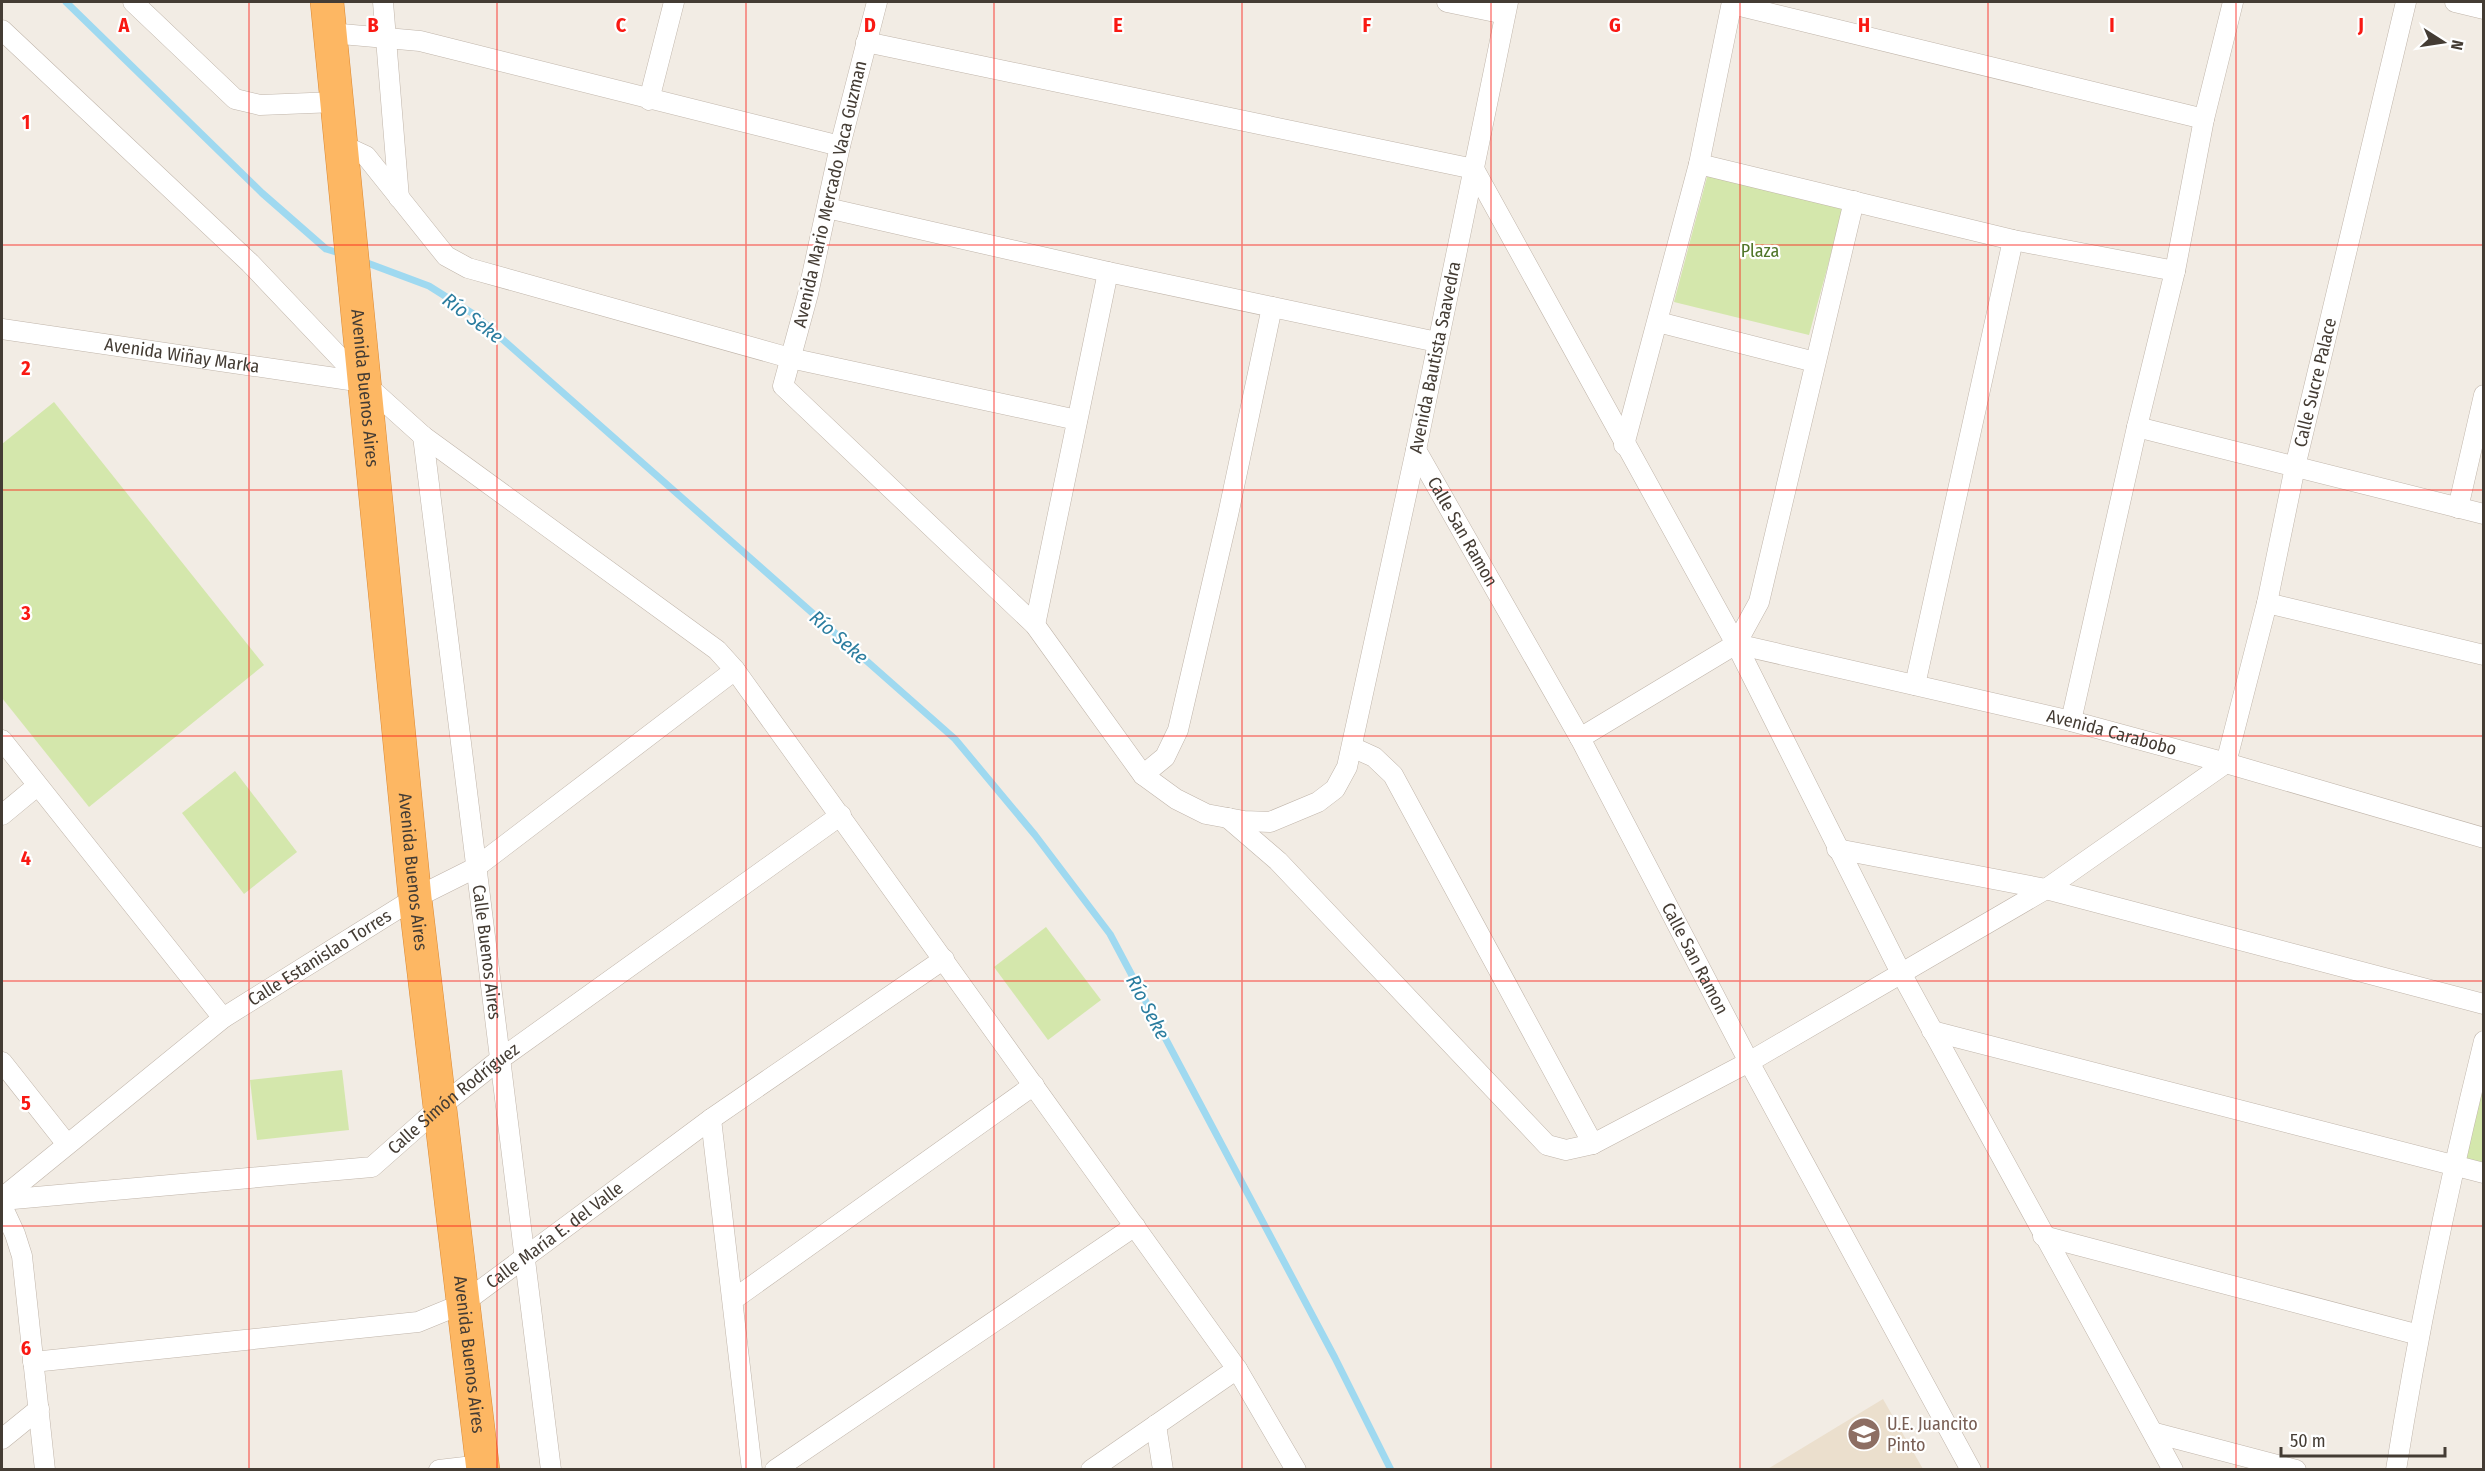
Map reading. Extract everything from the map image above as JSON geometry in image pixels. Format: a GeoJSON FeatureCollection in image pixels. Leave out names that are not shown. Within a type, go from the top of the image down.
{"type":"FeatureCollection","features":[{"type":"Feature","properties":{"kind":"highway"},"geometry":{"type":"LineString","coordinates":[[327,2],[341,159]]}},
{"type":"Feature","properties":{"kind":"highway","name":"Avenida Buenos Aires"},"geometry":{"type":"LineString","coordinates":[[341,159],[415,898],[482,1467]]}},
{"type":"Feature","properties":{"kind":"street"},"geometry":{"type":"LineString","coordinates":[[133,2],[235,99],[260,105],[336,102]]}},
{"type":"Feature","properties":{"kind":"street"},"geometry":{"type":"LineString","coordinates":[[383,2],[399,198]]}},
{"type":"Feature","properties":{"kind":"street"},"geometry":{"type":"LineString","coordinates":[[649,100],[674,2]]}},
{"type":"Feature","properties":{"kind":"street","name":"Avenida Mario Mercado Vaca Guzman"},"geometry":{"type":"LineString","coordinates":[[783,386],[877,2]]}},
{"type":"Feature","properties":{"kind":"street"},"geometry":{"type":"LineString","coordinates":[[1448,2],[1506,8]]}},
{"type":"Feature","properties":{"kind":"street"},"geometry":{"type":"LineString","coordinates":[[2071,721],[2137,427],[2175,271],[2204,119],[2233,2]]}},
{"type":"Feature","properties":{"kind":"street","name":"Calle Sucre Palace"},"geometry":{"type":"LineString","coordinates":[[2226,763],[2267,603],[2295,467],[2406,2]]}},
{"type":"Feature","properties":{"kind":"street"},"geometry":{"type":"LineString","coordinates":[[2455,2],[2484,9]]}},
{"type":"Feature","properties":{"kind":"street"},"geometry":{"type":"LineString","coordinates":[[1624,445],[1699,164],[1732,3],[2204,119]]}},
{"type":"Feature","properties":{"kind":"street","name":"Avenida Bautista Saavedra"},"geometry":{"type":"LineString","coordinates":[[783,386],[1035,625],[1143,775],[1176,799],[1206,814],[1228,818],[1270,822],[1318,802],[1335,789],[1347,766],[1353,747],[1506,8]]}},
{"type":"Feature","properties":{"kind":"street"},"geometry":{"type":"LineString","coordinates":[[2,30],[250,263],[363,382],[423,436],[717,650],[735,669],[1237,1369],[1296,1470]]}},
{"type":"Feature","properties":{"kind":"street"},"geometry":{"type":"LineString","coordinates":[[330,33],[420,41],[840,146]]}},
{"type":"Feature","properties":{"kind":"street"},"geometry":{"type":"LineString","coordinates":[[866,42],[1474,169],[1624,445],[1736,644],[1901,973],[2173,1470]]}},
{"type":"Feature","properties":{"kind":"street"},"geometry":{"type":"LineString","coordinates":[[341,159],[366,156],[446,256],[468,268],[790,358],[1077,420]]}},
{"type":"Feature","properties":{"kind":"street"},"geometry":{"type":"LineString","coordinates":[[1699,164],[2013,240],[2175,271]]}},
{"type":"Feature","properties":{"kind":"street"},"geometry":{"type":"LineString","coordinates":[[1580,738],[1736,644],[1759,602],[1854,201]]}},
{"type":"Feature","properties":{"kind":"street"},"geometry":{"type":"LineString","coordinates":[[827,208],[1108,272],[1437,342]]}},
{"type":"Feature","properties":{"kind":"street"},"geometry":{"type":"LineString","coordinates":[[1915,685],[2013,240]]}},
{"type":"Feature","properties":{"kind":"street"},"geometry":{"type":"LineString","coordinates":[[1035,625],[1108,272]]}},
{"type":"Feature","properties":{"kind":"street"},"geometry":{"type":"LineString","coordinates":[[1143,775],[1165,757],[1178,729],[1272,307]]}},
{"type":"Feature","properties":{"kind":"street"},"geometry":{"type":"LineString","coordinates":[[1658,322],[1815,362]]}},
{"type":"Feature","properties":{"kind":"street","name":"Avenida Wiñay Marka"},"geometry":{"type":"LineString","coordinates":[[2,329],[363,382]]}},
{"type":"Feature","properties":{"kind":"street"},"geometry":{"type":"LineString","coordinates":[[2458,508],[2484,395]]}},
{"type":"Feature","properties":{"kind":"street"},"geometry":{"type":"LineString","coordinates":[[2137,427],[2484,514]]}},
{"type":"Feature","properties":{"kind":"street","name":"Calle Buenos Aires"},"geometry":{"type":"LineString","coordinates":[[423,436],[551,1470]]}},
{"type":"Feature","properties":{"kind":"street","name":"Calle San Ramon"},"geometry":{"type":"LineString","coordinates":[[1416,450],[1580,738],[1749,1062],[1971,1470]]}},
{"type":"Feature","properties":{"kind":"street"},"geometry":{"type":"LineString","coordinates":[[2267,603],[2484,655]]}},
{"type":"Feature","properties":{"kind":"street","name":"Avenida Carabobo"},"geometry":{"type":"LineString","coordinates":[[1736,644],[2071,721],[2226,763],[2484,838]]}},
{"type":"Feature","properties":{"kind":"street","name":"Calle Estanislao Torres"},"geometry":{"type":"LineString","coordinates":[[2,1199],[66,1143],[223,1018],[415,898],[475,868],[735,669]]}},
{"type":"Feature","properties":{"kind":"street"},"geometry":{"type":"LineString","coordinates":[[2,740],[223,1018]]}},
{"type":"Feature","properties":{"kind":"street"},"geometry":{"type":"LineString","coordinates":[[1353,747],[1374,757],[1393,775],[1593,1144]]}},
{"type":"Feature","properties":{"kind":"street"},"geometry":{"type":"LineString","coordinates":[[1228,818],[1278,861],[1546,1145],[1566,1150],[1593,1144],[1749,1062],[2046,889],[2226,763]]}},
{"type":"Feature","properties":{"kind":"street"},"geometry":{"type":"LineString","coordinates":[[2,815],[37,786]]}},
{"type":"Feature","properties":{"kind":"street","name":"Calle Simón Rodríguez"},"geometry":{"type":"LineString","coordinates":[[2,1199],[372,1167],[441,1106],[499,1060],[841,815]]}},
{"type":"Feature","properties":{"kind":"street"},"geometry":{"type":"LineString","coordinates":[[1837,849],[2046,889],[2484,1004]]}},
{"type":"Feature","properties":{"kind":"street","name":"Calle María E. del Valle"},"geometry":{"type":"LineString","coordinates":[[33,1362],[418,1322],[462,1304],[711,1119],[944,959]]}},
{"type":"Feature","properties":{"kind":"street"},"geometry":{"type":"LineString","coordinates":[[1932,1031],[2484,1173]]}},
{"type":"Feature","properties":{"kind":"street"},"geometry":{"type":"LineString","coordinates":[[2396,1470],[2419,1335],[2454,1165],[2484,1041]]}},
{"type":"Feature","properties":{"kind":"street"},"geometry":{"type":"LineString","coordinates":[[2,1062],[66,1143]]}},
{"type":"Feature","properties":{"kind":"street"},"geometry":{"type":"LineString","coordinates":[[734,1299],[1034,1085]]}},
{"type":"Feature","properties":{"kind":"street"},"geometry":{"type":"LineString","coordinates":[[711,1119],[734,1299],[752,1470]]}},
{"type":"Feature","properties":{"kind":"street"},"geometry":{"type":"LineString","coordinates":[[2,1206],[15,1234],[22,1257],[45,1470]]}},
{"type":"Feature","properties":{"kind":"street"},"geometry":{"type":"LineString","coordinates":[[775,1470],[1135,1226]]}},
{"type":"Feature","properties":{"kind":"street"},"geometry":{"type":"LineString","coordinates":[[2043,1236],[2419,1335]]}},
{"type":"Feature","properties":{"kind":"street"},"geometry":{"type":"LineString","coordinates":[[1091,1470],[1237,1369]]}},
{"type":"Feature","properties":{"kind":"street"},"geometry":{"type":"LineString","coordinates":[[2,1439],[39,1409]]}},
{"type":"Feature","properties":{"kind":"street"},"geometry":{"type":"LineString","coordinates":[[1156,1425],[1163,1470]]}},
{"type":"Feature","properties":{"kind":"street"},"geometry":{"type":"LineString","coordinates":[[2154,1433],[2295,1470]]}},
{"type":"Feature","properties":{"kind":"street"},"geometry":{"type":"LineString","coordinates":[[439,1470],[482,1467]]}},
{"type":"Feature","properties":{"kind":"shaded area","name":"U.E. Juancito Pinto"},"geometry":{"type":"Polygon","coordinates":[[[1883,1399],[1923,1469],[1766,1470],[1883,1399]]]}},
{"type":"Feature","properties":{"kind":"green space","name":"Plaza"},"geometry":{"type":"Polygon","coordinates":[[[1711,162],[1846,199],[1809,335],[1674,302],[1711,162]]]}},
{"type":"Feature","properties":{"kind":"green space"},"geometry":{"type":"Polygon","coordinates":[[[54,402],[264,665],[89,807],[2,698],[2,444],[54,402]]]}},
{"type":"Feature","properties":{"kind":"green space"},"geometry":{"type":"Polygon","coordinates":[[[235,771],[297,852],[244,894],[182,813],[235,771]]]}},
{"type":"Feature","properties":{"kind":"green space"},"geometry":{"type":"Polygon","coordinates":[[[1046,927],[1101,1000],[1048,1040],[994,967],[1046,927]]]}},
{"type":"Feature","properties":{"kind":"green space"},"geometry":{"type":"Polygon","coordinates":[[[342,1070],[349,1130],[257,1140],[250,1080],[342,1070]]]}},
{"type":"Feature","properties":{"kind":"green space"},"geometry":{"type":"Polygon","coordinates":[[[2483,1080],[2483,1163],[2464,1158],[2483,1080]]]}},
{"type":"Feature","properties":{"kind":"waterway","name":"Río Seke"},"geometry":{"type":"LineString","coordinates":[[66,2],[262,193],[326,249],[343,254]]}},
{"type":"Feature","properties":{"kind":"waterway","name":"Río Seke"},"geometry":{"type":"LineString","coordinates":[[362,261],[429,286],[475,315],[955,739],[1035,835],[1110,934],[1335,1358],[1391,1470]]}},
{"type":"Feature","properties":{"kind":"place","name":"U.E. Juancito Pinto"},"geometry":{"type":"Point","coordinates":[1864,1434]}}]}
